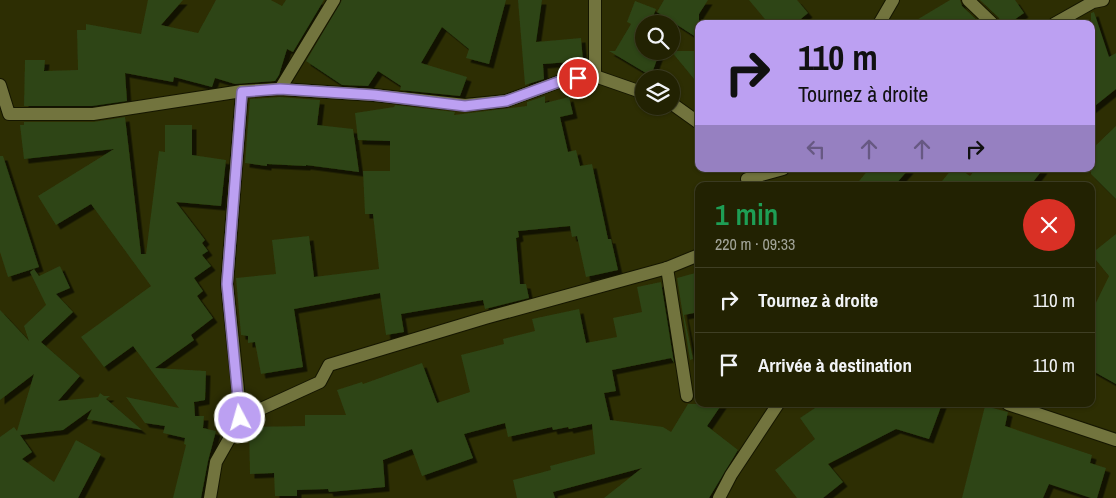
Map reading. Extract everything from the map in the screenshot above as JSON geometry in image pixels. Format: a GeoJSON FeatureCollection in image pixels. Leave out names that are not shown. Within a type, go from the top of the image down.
{"type":"FeatureCollection","features":[{"type":"Feature","properties":{"kind":"street"},"geometry":{"type":"LineString","coordinates":[[280,89],[334,0]]}},
{"type":"Feature","properties":{"kind":"street"},"geometry":{"type":"LineString","coordinates":[[595,0],[595,76]]}},
{"type":"Feature","properties":{"kind":"street"},"geometry":{"type":"LineString","coordinates":[[881,20],[894,0]]}},
{"type":"Feature","properties":{"kind":"street"},"geometry":{"type":"LineString","coordinates":[[968,0],[989,20]]}},
{"type":"Feature","properties":{"kind":"street"},"geometry":{"type":"LineString","coordinates":[[1061,20],[1093,2],[1103,0]]}},
{"type":"Feature","properties":{"kind":"street"},"geometry":{"type":"LineString","coordinates":[[0,85],[9,114],[93,114],[242,92],[280,89],[374,95],[465,106],[506,101],[561,81],[595,76],[635,90]]}},
{"type":"Feature","properties":{"kind":"street"},"geometry":{"type":"LineString","coordinates":[[210,498],[216,462],[240,418],[227,284],[242,92]]}},
{"type":"Feature","properties":{"kind":"street"},"geometry":{"type":"LineString","coordinates":[[680,109],[695,120]]}},
{"type":"Feature","properties":{"kind":"street"},"geometry":{"type":"LineString","coordinates":[[746,178],[771,172]]}},
{"type":"Feature","properties":{"kind":"street"},"geometry":{"type":"LineString","coordinates":[[240,418],[320,382],[329,365],[485,318],[667,268],[695,257]]}},
{"type":"Feature","properties":{"kind":"street"},"geometry":{"type":"LineString","coordinates":[[667,268],[688,396]]}},
{"type":"Feature","properties":{"kind":"street"},"geometry":{"type":"LineString","coordinates":[[719,498],[731,474],[776,407]]}},
{"type":"Feature","properties":{"kind":"street"},"geometry":{"type":"LineString","coordinates":[[1017,407],[1116,440]]}},
{"type":"Feature","properties":{"kind":"building"},"geometry":{"type":"Polygon","coordinates":[[[148,0],[183,0],[161,25],[198,33],[216,0],[271,0],[282,6],[286,0],[324,0],[293,52],[287,49],[279,75],[275,81],[235,84],[215,78],[212,87],[174,77],[173,82],[125,73],[127,101],[92,106],[24,106],[25,60],[45,60],[44,71],[78,70],[77,30],[86,30],[86,24],[141,34],[148,0]]]}},
{"type":"Feature","properties":{"kind":"building"},"geometry":{"type":"Polygon","coordinates":[[[342,0],[506,0],[489,64],[466,58],[469,49],[442,27],[421,63],[467,77],[460,96],[400,90],[401,86],[378,71],[368,86],[342,85],[306,61],[342,0]]]}},
{"type":"Feature","properties":{"kind":"building"},"geometry":{"type":"Polygon","coordinates":[[[518,0],[542,0],[536,42],[581,38],[583,61],[543,64],[544,79],[525,85],[518,0]]]}},
{"type":"Feature","properties":{"kind":"building"},"geometry":{"type":"Polygon","coordinates":[[[664,0],[708,0],[699,14],[699,20],[695,20],[695,36],[680,27],[680,15],[662,15],[657,12],[664,0]]]}},
{"type":"Feature","properties":{"kind":"building"},"geometry":{"type":"Polygon","coordinates":[[[749,0],[797,0],[808,13],[800,20],[766,20],[749,0]]]}},
{"type":"Feature","properties":{"kind":"building"},"geometry":{"type":"Polygon","coordinates":[[[950,0],[960,0],[962,6],[977,20],[917,20],[950,0]]]}},
{"type":"Feature","properties":{"kind":"building"},"geometry":{"type":"Polygon","coordinates":[[[980,0],[1015,0],[1024,13],[1014,20],[1000,20],[980,0]]]}},
{"type":"Feature","properties":{"kind":"building"},"geometry":{"type":"Polygon","coordinates":[[[635,1],[656,9],[654,15],[635,15],[635,60],[657,60],[653,70],[641,70],[609,51],[615,51],[631,24],[627,22],[635,1]]]}},
{"type":"Feature","properties":{"kind":"building"},"geometry":{"type":"Polygon","coordinates":[[[1094,12],[1109,57],[1116,53],[1116,89],[1095,106],[1095,20],[1091,20],[1091,13],[1094,12]]]}},
{"type":"Feature","properties":{"kind":"building"},"geometry":{"type":"Polygon","coordinates":[[[680,51],[695,51],[695,80],[678,60],[680,60],[680,51]]]}},
{"type":"Feature","properties":{"kind":"building"},"geometry":{"type":"Polygon","coordinates":[[[545,96],[545,103],[569,97],[573,114],[560,117],[568,152],[576,150],[580,166],[592,164],[608,239],[611,239],[618,270],[586,277],[577,236],[572,237],[570,226],[518,231],[519,237],[516,238],[520,284],[526,284],[529,298],[485,309],[483,300],[401,314],[404,332],[386,335],[380,293],[294,309],[303,367],[261,374],[255,342],[248,343],[248,336],[241,335],[236,278],[276,274],[272,240],[309,236],[314,277],[379,269],[373,214],[365,214],[363,171],[390,171],[390,141],[358,140],[355,113],[394,107],[395,105],[455,112],[454,115],[527,106],[527,102],[545,96]]]}},
{"type":"Feature","properties":{"kind":"building"},"geometry":{"type":"Polygon","coordinates":[[[280,97],[320,100],[317,125],[353,129],[359,172],[306,165],[267,164],[267,166],[245,163],[250,99],[280,97]]]}},
{"type":"Feature","properties":{"kind":"building"},"geometry":{"type":"Polygon","coordinates":[[[125,117],[141,254],[146,254],[159,151],[165,152],[165,125],[192,125],[192,155],[226,160],[221,206],[176,202],[205,240],[202,243],[208,251],[202,255],[211,266],[194,278],[203,291],[197,296],[213,318],[191,335],[194,340],[155,368],[206,371],[205,400],[194,402],[195,416],[204,416],[203,428],[216,431],[201,498],[173,498],[186,445],[184,444],[185,438],[163,433],[165,426],[145,423],[126,397],[179,408],[133,346],[104,367],[81,337],[151,286],[91,204],[56,225],[38,196],[114,149],[24,159],[20,125],[24,125],[24,122],[93,122],[125,117]]]}},
{"type":"Feature","properties":{"kind":"building"},"geometry":{"type":"Polygon","coordinates":[[[1116,126],[1116,199],[1091,174],[1091,172],[1095,172],[1095,146],[1116,126]]]}},
{"type":"Feature","properties":{"kind":"building"},"geometry":{"type":"Polygon","coordinates":[[[0,156],[3,156],[39,267],[8,277],[0,252],[0,156]]]}},
{"type":"Feature","properties":{"kind":"building"},"geometry":{"type":"Polygon","coordinates":[[[867,172],[906,172],[898,182],[858,182],[867,172]]]}},
{"type":"Feature","properties":{"kind":"building"},"geometry":{"type":"Polygon","coordinates":[[[950,172],[964,172],[970,176],[973,172],[1041,172],[1033,182],[941,182],[950,172]]]}},
{"type":"Feature","properties":{"kind":"building"},"geometry":{"type":"Polygon","coordinates":[[[1116,234],[1116,384],[1095,372],[1095,305],[1109,276],[1095,259],[1095,251],[1116,234]]]}},
{"type":"Feature","properties":{"kind":"building"},"geometry":{"type":"Polygon","coordinates":[[[60,266],[70,288],[56,294],[73,312],[41,342],[80,376],[58,401],[98,397],[100,393],[104,396],[110,396],[106,399],[142,430],[87,419],[92,409],[63,430],[20,435],[32,452],[22,459],[54,482],[76,440],[101,454],[78,498],[0,498],[0,437],[14,427],[17,431],[34,374],[0,400],[0,310],[29,341],[24,326],[46,305],[30,272],[34,269],[39,276],[60,266]]]}},
{"type":"Feature","properties":{"kind":"building"},"geometry":{"type":"Polygon","coordinates":[[[695,273],[695,313],[684,315],[693,359],[690,360],[677,278],[695,273]]]}},
{"type":"Feature","properties":{"kind":"building"},"geometry":{"type":"Polygon","coordinates":[[[661,282],[674,363],[671,358],[612,370],[616,391],[604,393],[610,420],[663,427],[671,432],[688,404],[695,404],[695,407],[720,407],[707,426],[738,450],[709,498],[604,498],[642,468],[553,492],[555,498],[517,498],[513,480],[551,470],[550,466],[595,454],[592,424],[569,429],[568,427],[553,430],[552,427],[508,437],[505,423],[464,434],[473,458],[422,476],[412,449],[383,460],[385,487],[329,492],[328,489],[297,490],[297,496],[275,496],[274,473],[250,474],[249,427],[305,426],[305,415],[346,415],[337,390],[362,382],[363,384],[422,363],[437,403],[470,392],[461,355],[504,344],[503,339],[535,331],[532,319],[579,309],[586,343],[617,337],[613,318],[642,312],[637,287],[661,282]]]}},
{"type":"Feature","properties":{"kind":"building"},"geometry":{"type":"Polygon","coordinates":[[[816,407],[941,407],[929,439],[896,429],[828,464],[843,482],[823,498],[797,498],[775,470],[815,439],[800,418],[816,407]]]}},
{"type":"Feature","properties":{"kind":"building"},"geometry":{"type":"Polygon","coordinates":[[[985,407],[1008,412],[1005,426],[1092,455],[1090,463],[1106,468],[1097,498],[1091,498],[1049,484],[1043,498],[962,498],[985,407]]]}},
{"type":"Feature","properties":{"kind":"route"},"geometry":{"type":"LineString","coordinates":[[240,418],[227,284],[242,92],[280,89],[374,95],[465,106],[506,101],[561,81],[578,78]]}}]}
